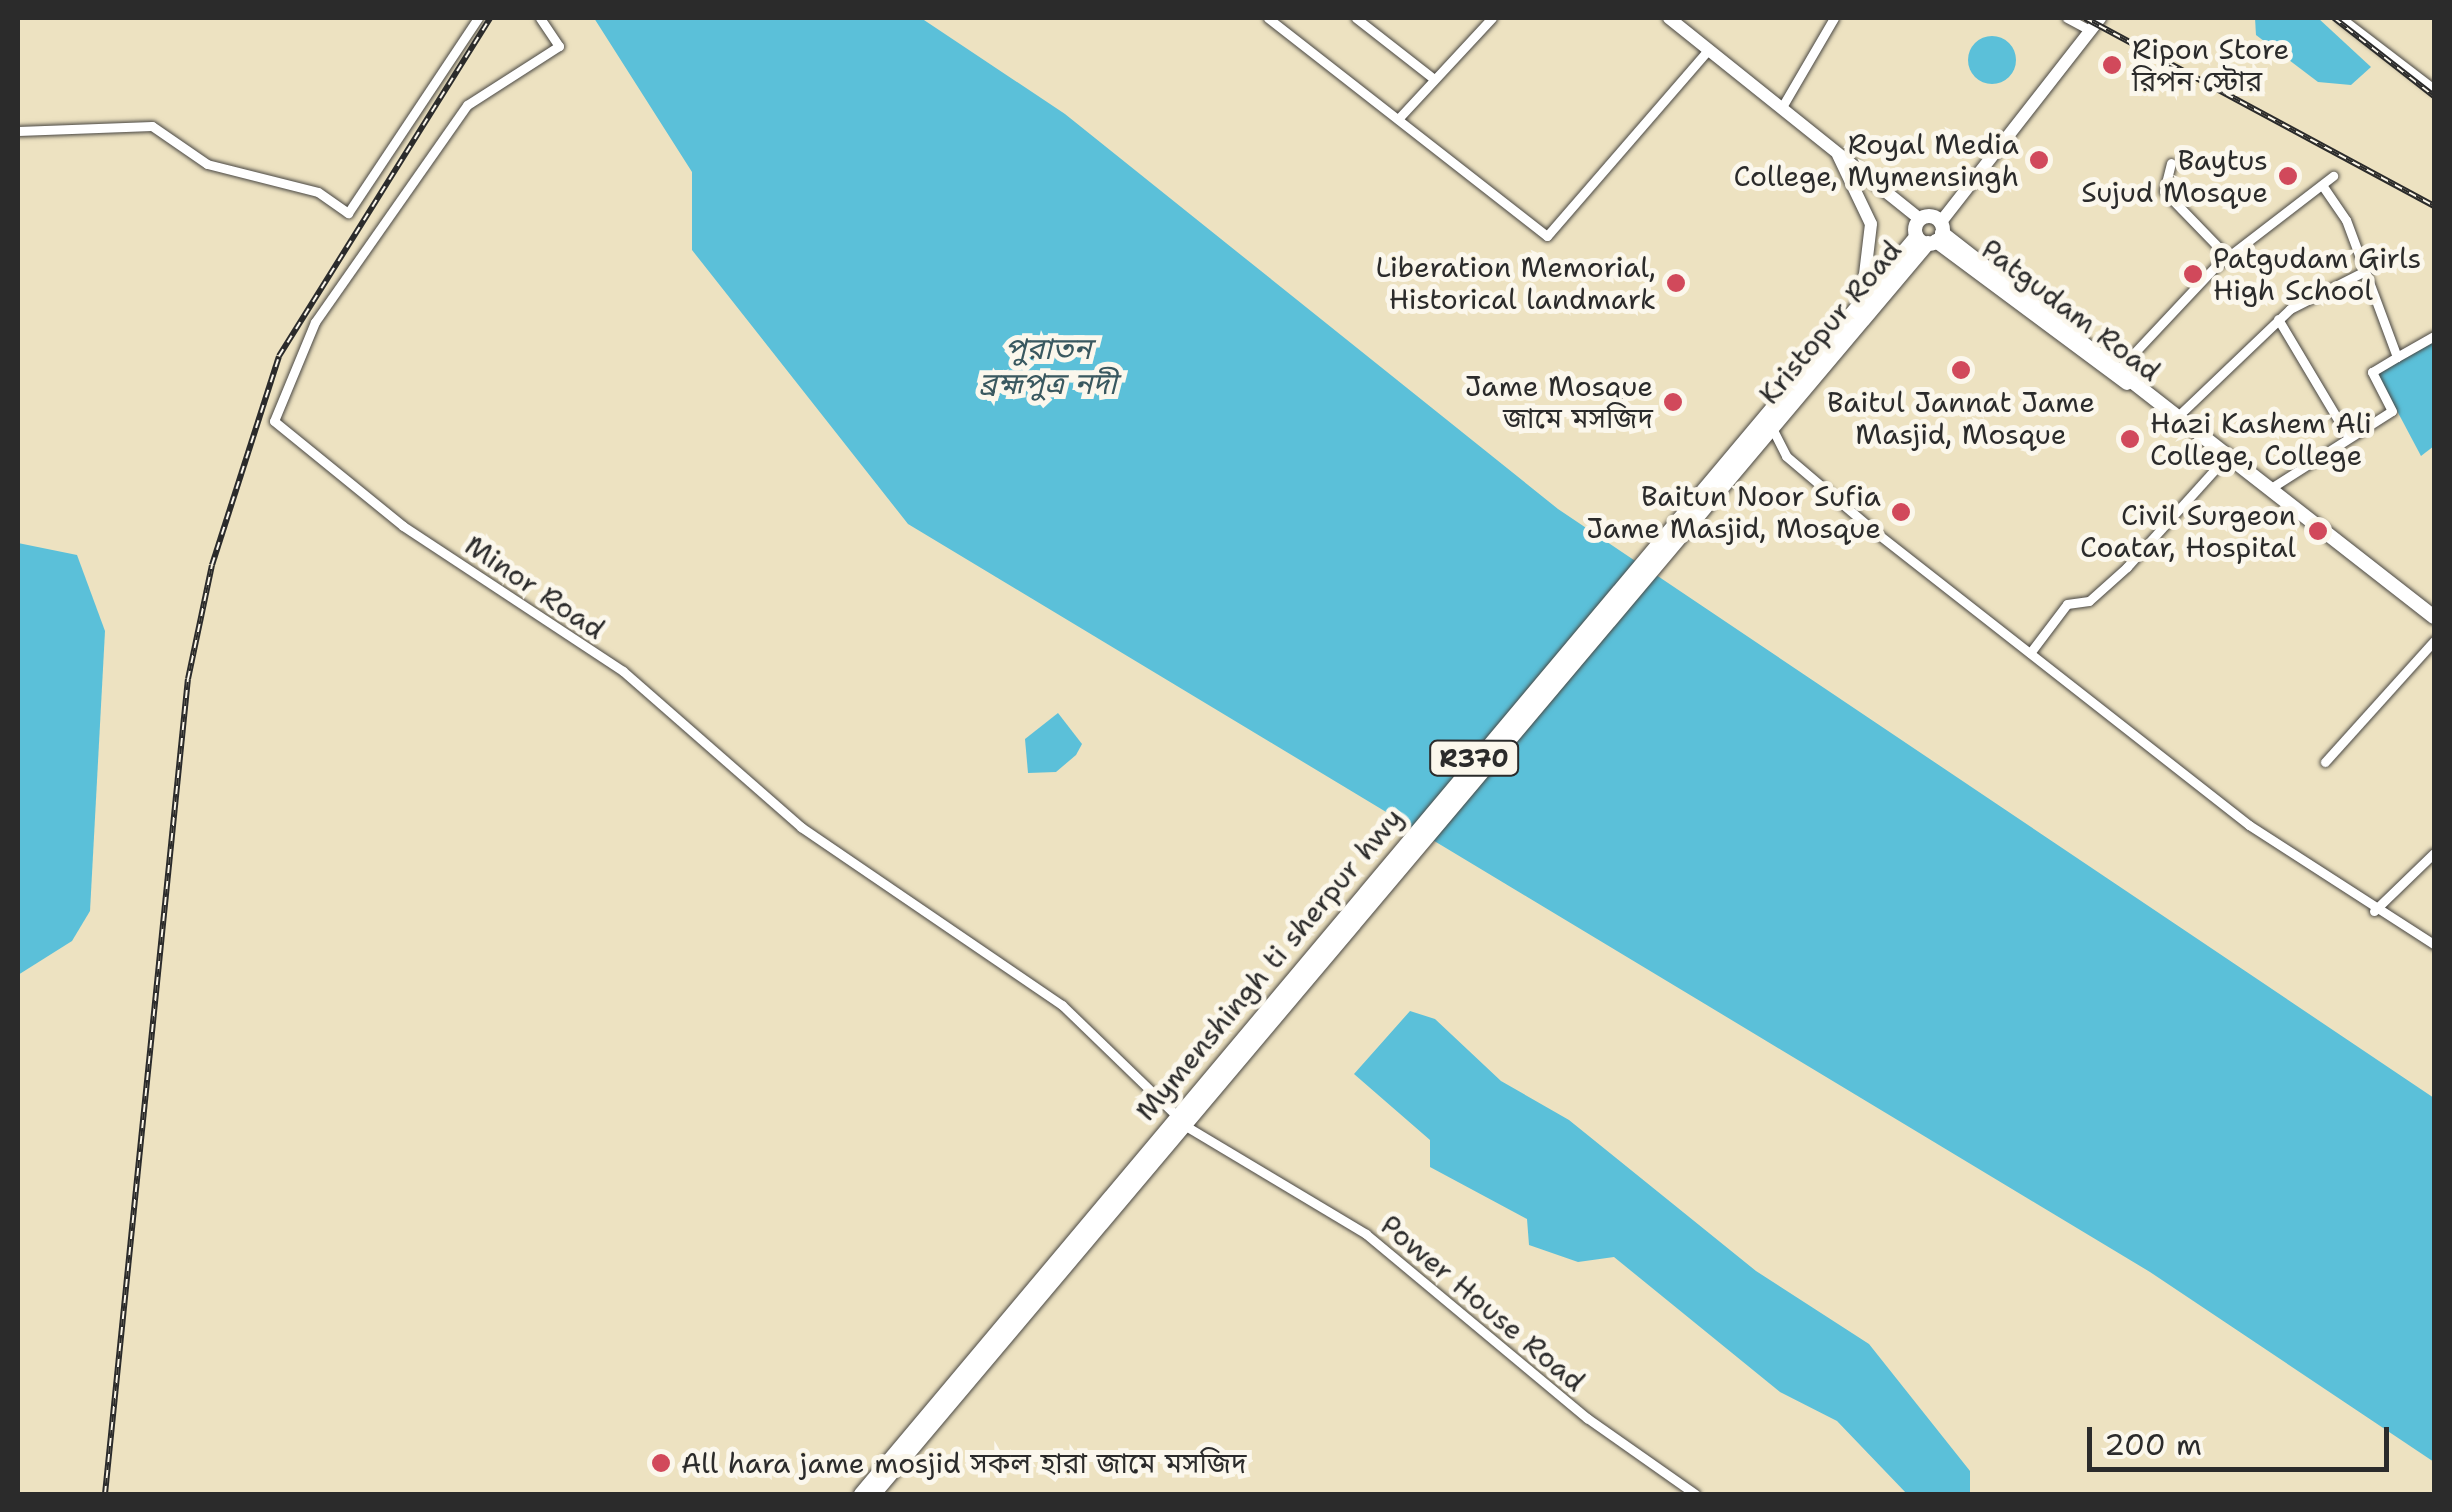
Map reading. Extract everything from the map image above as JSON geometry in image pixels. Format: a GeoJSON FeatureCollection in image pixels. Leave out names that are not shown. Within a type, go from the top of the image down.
{"type":"FeatureCollection","features":[{"type":"Feature","properties":{"kind":"main road"},"geometry":{"type":"LineString","coordinates":[[1669,18],[1831,145],[1920,219],[1932,235]]}},
{"type":"Feature","properties":{"kind":"main road","name":"Kristopur Road"},"geometry":{"type":"LineString","coordinates":[[1768,429],[1932,235],[2100,18]]}},
{"type":"Feature","properties":{"kind":"main road"},"geometry":{"type":"LineString","coordinates":[[1831,145],[1871,224],[1861,301]]}},
{"type":"Feature","properties":{"kind":"main road","name":"Kristopur Road"},"geometry":{"type":"LineString","coordinates":[[1768,429],[1861,301],[1932,235]]}},
{"type":"Feature","properties":{"kind":"main road","name":"Patgudam Road"},"geometry":{"type":"LineString","coordinates":[[1932,235],[2120,367],[2178,416]]}},
{"type":"Feature","properties":{"kind":"main road","name":"Patgudam Road"},"geometry":{"type":"LineString","coordinates":[[1932,235],[2178,416],[2434,617]]}},
{"type":"Feature","properties":{"kind":"main road","name":"Mymenshingh ti sherpur hwy"},"geometry":{"type":"LineString","coordinates":[[874,1494],[1196,1099],[1768,429]]}},
{"type":"Feature","properties":{"kind":"main road","name":"Mymenshingh ti sherpur hwy"},"geometry":{"type":"LineString","coordinates":[[860,1494],[1180,1120]]}},
{"type":"Feature","properties":{"kind":"street"},"geometry":{"type":"LineString","coordinates":[[18,132],[152,126],[206,164],[318,192],[348,214],[478,18]]}},
{"type":"Feature","properties":{"kind":"street","name":"Minor Road"},"geometry":{"type":"LineString","coordinates":[[540,18],[559,46],[467,105],[315,322],[274,421],[403,526],[622,671],[801,827],[1062,1005],[1180,1120]]}},
{"type":"Feature","properties":{"kind":"street"},"geometry":{"type":"LineString","coordinates":[[1268,18],[1547,236],[1709,49]]}},
{"type":"Feature","properties":{"kind":"street"},"geometry":{"type":"LineString","coordinates":[[1356,18],[1434,79]]}},
{"type":"Feature","properties":{"kind":"street"},"geometry":{"type":"LineString","coordinates":[[1398,119],[1492,18]]}},
{"type":"Feature","properties":{"kind":"street"},"geometry":{"type":"LineString","coordinates":[[1782,107],[1834,18]]}},
{"type":"Feature","properties":{"kind":"street"},"geometry":{"type":"LineString","coordinates":[[2067,18],[2090,30]]}},
{"type":"Feature","properties":{"kind":"street"},"geometry":{"type":"LineString","coordinates":[[2341,18],[2434,90]]}},
{"type":"Feature","properties":{"kind":"street"},"geometry":{"type":"LineString","coordinates":[[2354,29],[2364,18]]}},
{"type":"Feature","properties":{"kind":"street"},"geometry":{"type":"LineString","coordinates":[[2172,163],[2164,190],[2228,257]]}},
{"type":"Feature","properties":{"kind":"street"},"geometry":{"type":"LineString","coordinates":[[2120,367],[2228,257],[2333,176]]}},
{"type":"Feature","properties":{"kind":"street"},"geometry":{"type":"LineString","coordinates":[[2322,185],[2346,220],[2396,357]]}},
{"type":"Feature","properties":{"kind":"street"},"geometry":{"type":"LineString","coordinates":[[2178,416],[2278,319],[2363,272]]}},
{"type":"Feature","properties":{"kind":"street"},"geometry":{"type":"LineString","coordinates":[[2278,319],[2346,433]]}},
{"type":"Feature","properties":{"kind":"street"},"geometry":{"type":"LineString","coordinates":[[2271,488],[2346,433],[2392,411],[2372,372],[2434,336]]}},
{"type":"Feature","properties":{"kind":"street"},"geometry":{"type":"LineString","coordinates":[[1768,429],[1786,456],[1844,506],[2030,653],[2374,911],[2434,944]]}},
{"type":"Feature","properties":{"kind":"street"},"geometry":{"type":"LineString","coordinates":[[2030,653],[2067,604],[2088,601],[2127,566],[2228,455]]}},
{"type":"Feature","properties":{"kind":"street"},"geometry":{"type":"LineString","coordinates":[[2325,762],[2434,641]]}},
{"type":"Feature","properties":{"kind":"street"},"geometry":{"type":"LineString","coordinates":[[2374,911],[2434,853]]}},
{"type":"Feature","properties":{"kind":"street","name":"Power House Road"},"geometry":{"type":"LineString","coordinates":[[1180,1120],[1366,1234],[1587,1418],[1695,1494]]}},
{"type":"Feature","properties":{"kind":"water","name":"পুরাতন ব্রহ্মপুত্র নদী"},"geometry":{"type":"Polygon","coordinates":[[[594,18],[921,18],[1065,114],[1558,509],[2434,1098],[2434,1462],[2150,1272],[908,524],[692,250],[692,172],[594,18]]]}},
{"type":"Feature","properties":{"kind":"water"},"geometry":{"type":"Polygon","coordinates":[[[2255,18],[2318,18],[2371,67],[2351,85],[2318,82],[2256,35],[2255,18]]]}},
{"type":"Feature","properties":{"kind":"water"},"geometry":{"type":"Polygon","coordinates":[[[1992,36],[2009,43],[2016,60],[2009,77],[1992,84],[1975,77],[1968,60],[1975,43],[1992,36]]]}},
{"type":"Feature","properties":{"kind":"water"},"geometry":{"type":"Polygon","coordinates":[[[2434,342],[2434,446],[2421,456],[2377,373],[2434,342]]]}},
{"type":"Feature","properties":{"kind":"water"},"geometry":{"type":"Polygon","coordinates":[[[18,543],[77,555],[105,631],[90,911],[72,941],[18,975],[18,543]]]}},
{"type":"Feature","properties":{"kind":"water"},"geometry":{"type":"Polygon","coordinates":[[[1058,713],[1082,744],[1076,755],[1056,772],[1028,773],[1025,739],[1058,713]]]}},
{"type":"Feature","properties":{"kind":"water"},"geometry":{"type":"Polygon","coordinates":[[[1410,1011],[1435,1019],[1501,1081],[1569,1120],[1756,1271],[1869,1344],[1970,1471],[1970,1494],[1907,1494],[1837,1421],[1780,1392],[1614,1257],[1578,1262],[1529,1245],[1527,1219],[1430,1167],[1430,1140],[1354,1074],[1410,1011]]]}},
{"type":"Feature","properties":{"kind":"railway"},"geometry":{"type":"LineString","coordinates":[[105,1494],[188,679],[212,565],[279,356],[490,18]]}},
{"type":"Feature","properties":{"kind":"railway"},"geometry":{"type":"LineString","coordinates":[[2085,18],[2434,206]]}},
{"type":"Feature","properties":{"kind":"railway"},"geometry":{"type":"LineString","coordinates":[[2334,18],[2434,96]]}},
{"type":"Feature","properties":{"kind":"place","name":"Ripon Store রিপন স্টোর"},"geometry":{"type":"Point","coordinates":[2112,65]}},
{"type":"Feature","properties":{"kind":"place","name":"Royal Media College, Mymensingh"},"geometry":{"type":"Point","coordinates":[2039,160]}},
{"type":"Feature","properties":{"kind":"place","name":"Baytus Sujud Mosque"},"geometry":{"type":"Point","coordinates":[2288,176]}},
{"type":"Feature","properties":{"kind":"place","name":"Patgudam Girls High School"},"geometry":{"type":"Point","coordinates":[2193,274]}},
{"type":"Feature","properties":{"kind":"place","name":"Liberation Memorial, Historical landmark"},"geometry":{"type":"Point","coordinates":[1676,283]}},
{"type":"Feature","properties":{"kind":"place","name":"Baitul Jannat Jame Masjid, Mosque"},"geometry":{"type":"Point","coordinates":[1961,370]}},
{"type":"Feature","properties":{"kind":"place","name":"Jame Mosque জামে মসজিদ"},"geometry":{"type":"Point","coordinates":[1673,402]}},
{"type":"Feature","properties":{"kind":"place","name":"Hazi Kashem Ali College, College"},"geometry":{"type":"Point","coordinates":[2130,439]}},
{"type":"Feature","properties":{"kind":"place","name":"Baitun Noor Sufia Jame Masjid, Mosque"},"geometry":{"type":"Point","coordinates":[1901,512]}},
{"type":"Feature","properties":{"kind":"place","name":"Civil Surgeon Coatar, Hospital"},"geometry":{"type":"Point","coordinates":[2318,531]}},
{"type":"Feature","properties":{"kind":"place","name":"All hara jame mosjid সকল হারা জামে মসজিদ"},"geometry":{"type":"Point","coordinates":[661,1463]}}]}
